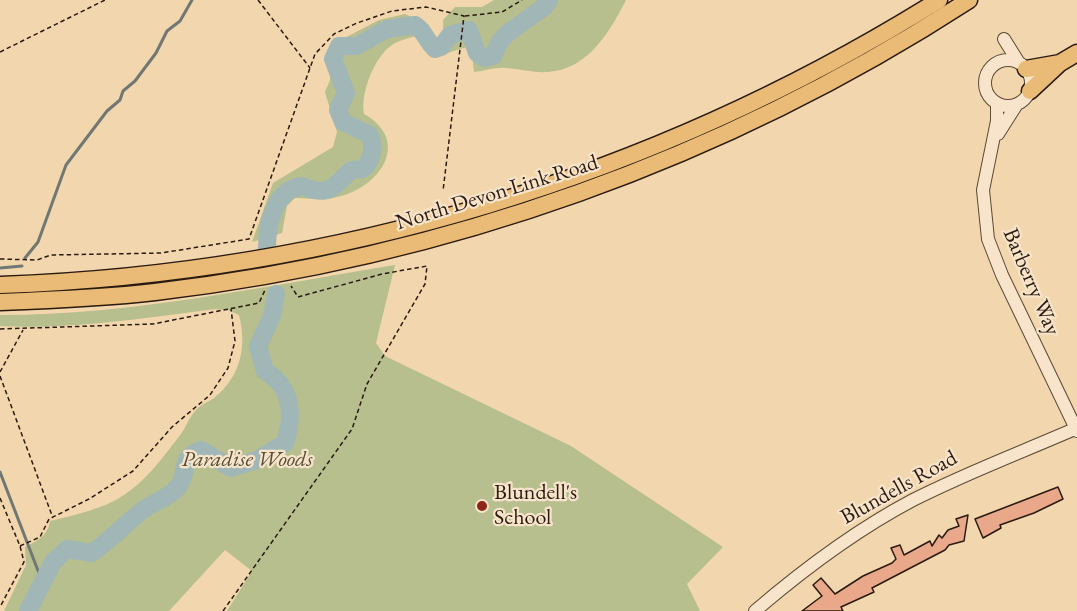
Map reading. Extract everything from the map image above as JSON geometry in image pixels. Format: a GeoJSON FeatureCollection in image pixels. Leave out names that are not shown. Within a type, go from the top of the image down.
{"type":"FeatureCollection","features":[{"type":"Feature","properties":{"kind":"highway","name":"North Devon Link Road"},"geometry":{"type":"LineString","coordinates":[[0,285],[129,277],[276,257],[414,228],[500,202],[591,171],[723,117],[833,62],[939,0]]}},
{"type":"Feature","properties":{"kind":"highway","name":"North Devon Link Road"},"geometry":{"type":"LineString","coordinates":[[0,302],[152,292],[243,280],[349,260],[506,219],[608,183],[730,132],[851,71],[969,0]]}},
{"type":"Feature","properties":{"kind":"highway"},"geometry":{"type":"LineString","coordinates":[[1029,91],[1060,63],[1077,53]]}},
{"type":"Feature","properties":{"kind":"highway"},"geometry":{"type":"LineString","coordinates":[[1022,66],[1060,63]]}},
{"type":"Feature","properties":{"kind":"street"},"geometry":{"type":"LineString","coordinates":[[996,64],[1004,39],[1031,79],[1029,91],[1017,104],[1008,106],[997,103],[988,94],[986,83],[988,72],[996,64],[1005,60],[1022,66]]}},
{"type":"Feature","properties":{"kind":"street","name":"Barberry Way"},"geometry":{"type":"LineString","coordinates":[[997,103],[998,118],[983,190],[988,240],[1077,429]]}},
{"type":"Feature","properties":{"kind":"street","name":"Barberry Way"},"geometry":{"type":"LineString","coordinates":[[993,143],[1017,104]]}},
{"type":"Feature","properties":{"kind":"street","name":"Blundells Road"},"geometry":{"type":"LineString","coordinates":[[755,611],[838,546],[911,502],[974,471],[1077,429]]}},
{"type":"Feature","properties":{"kind":"path"},"geometry":{"type":"LineString","coordinates":[[0,52],[105,0]]}},
{"type":"Feature","properties":{"kind":"path"},"geometry":{"type":"LineString","coordinates":[[258,0],[311,68]]}},
{"type":"Feature","properties":{"kind":"path"},"geometry":{"type":"LineString","coordinates":[[0,259],[37,260],[51,255],[161,253],[249,239],[315,54],[334,34],[392,11],[426,7],[464,16],[502,12],[522,0]]}},
{"type":"Feature","properties":{"kind":"path"},"geometry":{"type":"LineString","coordinates":[[443,191],[464,16]]}},
{"type":"Feature","properties":{"kind":"path"},"geometry":{"type":"LineString","coordinates":[[223,611],[259,557],[352,429],[367,384],[425,284],[427,266],[382,274],[298,297],[290,284]]}},
{"type":"Feature","properties":{"kind":"path"},"geometry":{"type":"LineString","coordinates":[[1,329],[153,324],[259,303],[267,287]]}},
{"type":"Feature","properties":{"kind":"path"},"geometry":{"type":"LineString","coordinates":[[22,545],[40,537],[49,519],[134,471],[172,427],[210,395],[228,368],[233,350],[235,341],[231,308]]}},
{"type":"Feature","properties":{"kind":"path"},"geometry":{"type":"LineString","coordinates":[[0,372],[23,329]]}},
{"type":"Feature","properties":{"kind":"path"},"geometry":{"type":"LineString","coordinates":[[0,376],[53,518]]}},
{"type":"Feature","properties":{"kind":"path"},"geometry":{"type":"LineString","coordinates":[[0,498],[22,545],[24,562],[0,607]]}},
{"type":"Feature","properties":{"kind":"green space"},"geometry":{"type":"Polygon","coordinates":[[[494,0],[626,0],[596,47],[575,64],[548,72],[502,68],[474,72],[472,55],[467,47],[444,54],[443,20],[455,7],[482,7],[494,0]]]}},
{"type":"Feature","properties":{"kind":"green space"},"geometry":{"type":"Polygon","coordinates":[[[405,14],[429,25],[430,30],[395,43],[388,48],[370,75],[364,96],[364,114],[378,125],[386,137],[388,150],[385,162],[377,174],[366,184],[337,197],[295,198],[287,206],[282,233],[252,242],[273,183],[333,147],[337,132],[325,92],[330,80],[330,52],[337,42],[379,20],[405,14]]]}},
{"type":"Feature","properties":{"kind":"green space","name":"Paradise Woods"},"geometry":{"type":"Polygon","coordinates":[[[395,265],[376,343],[385,356],[571,446],[723,547],[687,584],[700,611],[227,611],[252,571],[225,550],[169,611],[4,611],[26,565],[25,547],[38,540],[47,531],[50,521],[107,504],[124,495],[139,483],[180,435],[195,411],[214,398],[230,380],[240,360],[242,338],[239,315],[228,310],[215,309],[107,322],[26,327],[0,326],[0,315],[50,314],[149,305],[395,265]]]}},
{"type":"Feature","properties":{"kind":"building"},"geometry":{"type":"Polygon","coordinates":[[[1058,487],[1063,499],[1034,513],[1000,525],[1001,528],[983,538],[975,519],[1058,487]]]}},
{"type":"Feature","properties":{"kind":"building"},"geometry":{"type":"Polygon","coordinates":[[[968,515],[964,541],[949,545],[945,550],[872,588],[874,592],[841,607],[843,611],[802,611],[822,596],[813,585],[821,578],[835,594],[863,576],[892,563],[896,559],[891,548],[900,545],[904,555],[930,541],[932,546],[939,535],[942,538],[948,530],[959,526],[956,519],[968,515]]]}},
{"type":"Feature","properties":{"kind":"waterway"},"geometry":{"type":"LineString","coordinates":[[25,258],[38,242],[66,165],[107,111],[120,100],[123,91],[135,81],[156,53],[167,31],[180,21],[192,0]]}},
{"type":"Feature","properties":{"kind":"waterway"},"geometry":{"type":"LineString","coordinates":[[267,248],[271,219],[279,201],[285,194],[302,186],[318,191],[329,189],[351,170],[363,169],[370,157],[372,149],[370,135],[343,122],[338,110],[346,93],[333,59],[339,46],[357,46],[387,29],[415,25],[435,49],[441,47],[450,35],[469,30],[477,53],[484,58],[493,56],[500,41],[544,7],[549,0]]}},
{"type":"Feature","properties":{"kind":"waterway"},"geometry":{"type":"LineString","coordinates":[[0,268],[22,266]]}},
{"type":"Feature","properties":{"kind":"waterway"},"geometry":{"type":"LineString","coordinates":[[28,611],[53,562],[67,549],[92,553],[143,510],[170,494],[181,482],[186,462],[194,453],[201,450],[231,468],[257,460],[285,443],[290,412],[286,393],[281,385],[265,371],[258,346],[272,316],[276,294]]}},
{"type":"Feature","properties":{"kind":"waterway"},"geometry":{"type":"LineString","coordinates":[[0,472],[42,581]]}},
{"type":"Feature","properties":{"kind":"place","name":"Blundell's School"},"geometry":{"type":"Point","coordinates":[482,506]}}]}
